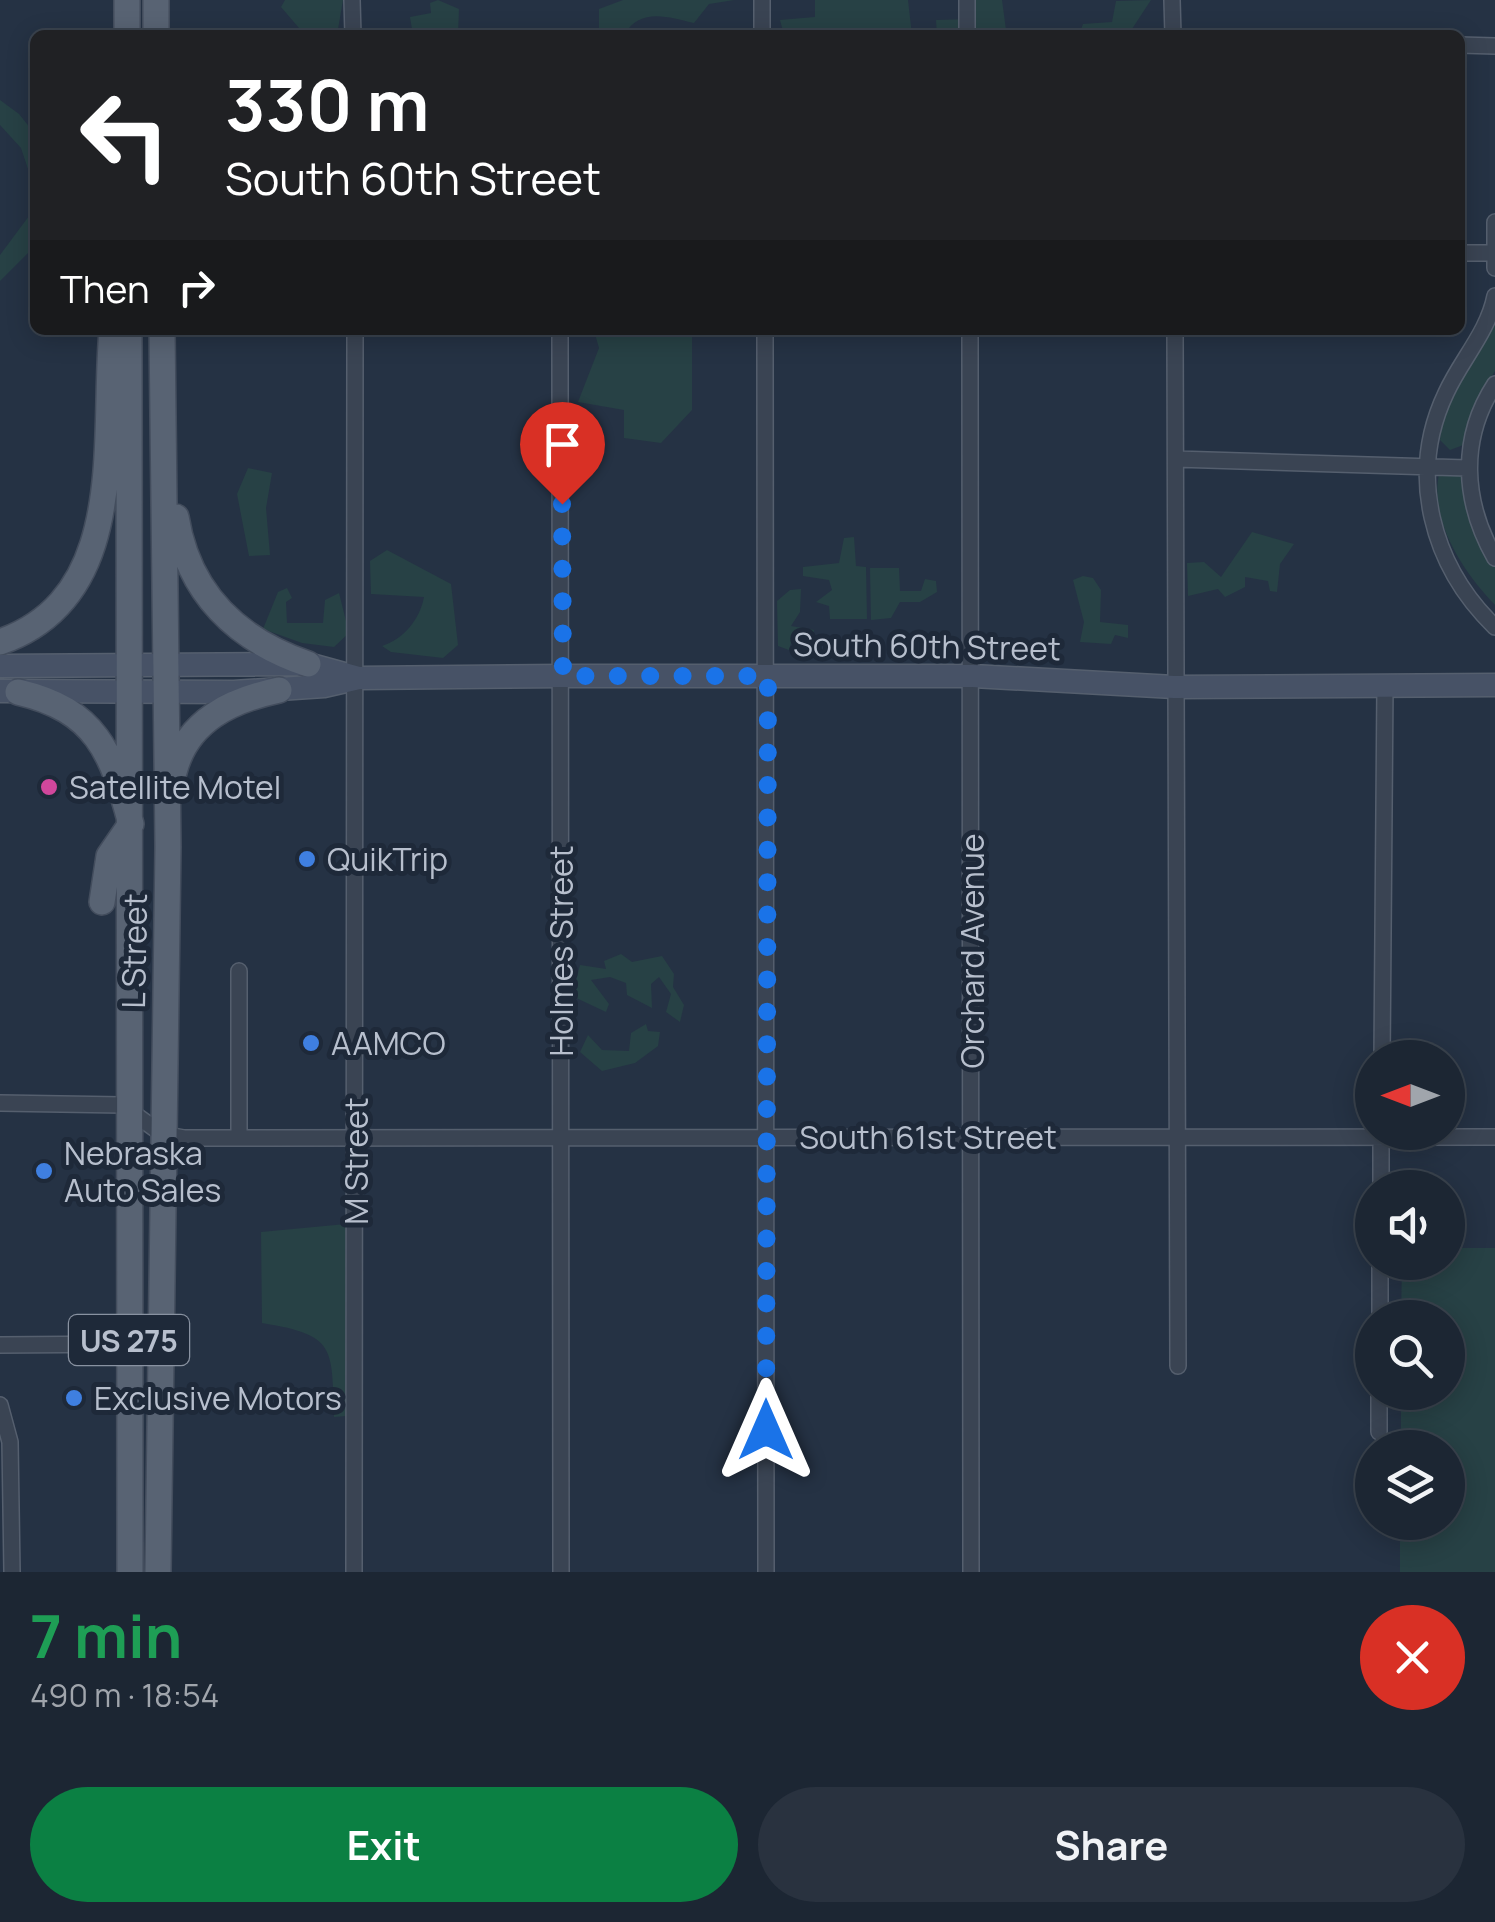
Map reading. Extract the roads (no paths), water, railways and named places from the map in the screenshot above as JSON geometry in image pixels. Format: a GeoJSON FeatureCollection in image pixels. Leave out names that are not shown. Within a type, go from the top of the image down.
{"type":"FeatureCollection","features":[{"type":"Feature","properties":{"kind":"main road"},"geometry":{"type":"LineString","coordinates":[[127,0],[127,30]]}},
{"type":"Feature","properties":{"kind":"main road"},"geometry":{"type":"LineString","coordinates":[[156,0],[156,30]]}},
{"type":"Feature","properties":{"kind":"main road"},"geometry":{"type":"LineString","coordinates":[[0,642],[49,616],[68,597],[92,556],[100,517],[112,335]]}},
{"type":"Feature","properties":{"kind":"main road","name":"L Street"},"geometry":{"type":"LineString","coordinates":[[129,335],[130,1572]]}},
{"type":"Feature","properties":{"kind":"main road","name":"L Street"},"geometry":{"type":"LineString","coordinates":[[158,1572],[168,801],[162,335]]}},
{"type":"Feature","properties":{"kind":"main road"},"geometry":{"type":"LineString","coordinates":[[164,426],[177,527],[199,585],[217,610],[242,632],[272,650],[308,664]]}},
{"type":"Feature","properties":{"kind":"main road","name":"South 60th Street"},"geometry":{"type":"LineString","coordinates":[[0,666],[308,664],[358,678]]}},
{"type":"Feature","properties":{"kind":"main road","name":"South 60th Street"},"geometry":{"type":"LineString","coordinates":[[9,692],[280,690],[358,678],[563,676],[973,676],[1174,688],[1495,685]]}},
{"type":"Feature","properties":{"kind":"main road"},"geometry":{"type":"LineString","coordinates":[[168,801],[177,760],[208,718],[238,700],[280,690]]}},
{"type":"Feature","properties":{"kind":"main road"},"geometry":{"type":"LineString","coordinates":[[9,692],[66,707],[95,733],[115,768],[131,824],[110,856],[102,902]]}},
{"type":"Feature","properties":{"kind":"street"},"geometry":{"type":"LineString","coordinates":[[352,0],[353,30]]}},
{"type":"Feature","properties":{"kind":"street"},"geometry":{"type":"LineString","coordinates":[[762,0],[762,30]]}},
{"type":"Feature","properties":{"kind":"street"},"geometry":{"type":"LineString","coordinates":[[967,0],[968,30]]}},
{"type":"Feature","properties":{"kind":"street"},"geometry":{"type":"LineString","coordinates":[[1172,0],[1172,30]]}},
{"type":"Feature","properties":{"kind":"street"},"geometry":{"type":"LineString","coordinates":[[1465,45],[1495,46]]}},
{"type":"Feature","properties":{"kind":"street"},"geometry":{"type":"LineString","coordinates":[[1465,253],[1494,258],[1495,222]]}},
{"type":"Feature","properties":{"kind":"street"},"geometry":{"type":"LineString","coordinates":[[1495,296],[1482,330],[1438,410],[1428,467],[1428,506],[1442,554],[1458,584],[1495,627]]}},
{"type":"Feature","properties":{"kind":"street","name":"M Street"},"geometry":{"type":"LineString","coordinates":[[354,1572],[358,678],[355,335]]}},
{"type":"Feature","properties":{"kind":"street","name":"Holmes Street"},"geometry":{"type":"LineString","coordinates":[[560,335],[561,1572]]}},
{"type":"Feature","properties":{"kind":"street"},"geometry":{"type":"LineString","coordinates":[[765,335],[766,1572]]}},
{"type":"Feature","properties":{"kind":"street","name":"Orchard Avenue"},"geometry":{"type":"LineString","coordinates":[[970,335],[971,1572]]}},
{"type":"Feature","properties":{"kind":"street"},"geometry":{"type":"LineString","coordinates":[[1175,335],[1178,1366]]}},
{"type":"Feature","properties":{"kind":"street"},"geometry":{"type":"LineString","coordinates":[[1495,384],[1480,407],[1468,468],[1477,521],[1495,558]]}},
{"type":"Feature","properties":{"kind":"street"},"geometry":{"type":"LineString","coordinates":[[1176,459],[1468,468]]}},
{"type":"Feature","properties":{"kind":"street"},"geometry":{"type":"LineString","coordinates":[[1382,1040],[1385,685]]}},
{"type":"Feature","properties":{"kind":"street"},"geometry":{"type":"LineString","coordinates":[[239,971],[239,1138]]}},
{"type":"Feature","properties":{"kind":"street"},"geometry":{"type":"LineString","coordinates":[[0,1103],[101,1103],[131,1108],[162,1134]]}},
{"type":"Feature","properties":{"kind":"street","name":"South 61st Street"},"geometry":{"type":"LineString","coordinates":[[162,1134],[239,1138],[1355,1135]]}},
{"type":"Feature","properties":{"kind":"street","name":"South 61st Street"},"geometry":{"type":"LineString","coordinates":[[1465,1136],[1495,1137]]}},
{"type":"Feature","properties":{"kind":"street"},"geometry":{"type":"LineString","coordinates":[[0,1345],[129,1344]]}},
{"type":"Feature","properties":{"kind":"street"},"geometry":{"type":"LineString","coordinates":[[0,1405],[10,1442],[12,1572]]}},
{"type":"Feature","properties":{"kind":"place","name":"Satellite Motel"},"geometry":{"type":"Point","coordinates":[49,787]}},
{"type":"Feature","properties":{"kind":"place","name":"QuikTrip"},"geometry":{"type":"Point","coordinates":[307,859]}},
{"type":"Feature","properties":{"kind":"place","name":"AAMCO"},"geometry":{"type":"Point","coordinates":[311,1043]}},
{"type":"Feature","properties":{"kind":"place","name":"Nebraska Auto Sales"},"geometry":{"type":"Point","coordinates":[44,1171]}},
{"type":"Feature","properties":{"kind":"place","name":"Exclusive Motors"},"geometry":{"type":"Point","coordinates":[74,1398]}}]}
